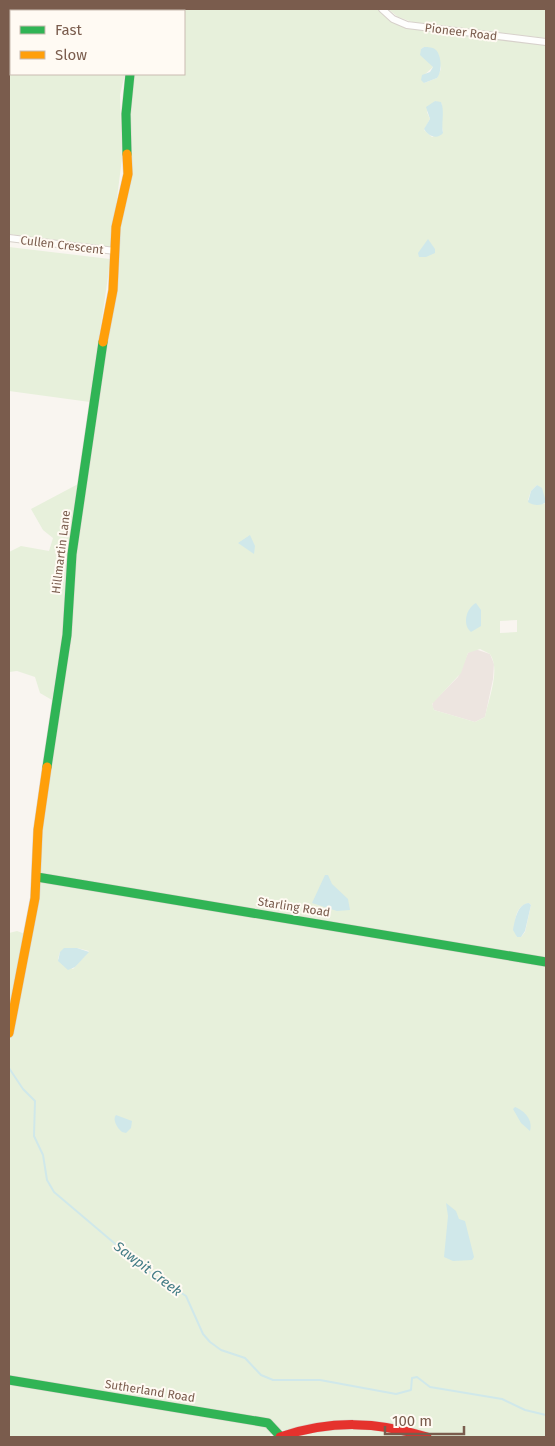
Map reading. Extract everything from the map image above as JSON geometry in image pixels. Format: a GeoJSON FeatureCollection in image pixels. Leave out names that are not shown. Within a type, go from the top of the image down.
{"type":"FeatureCollection","features":[{"type":"Feature","properties":{"kind":"street","name":"Pioneer Road"},"geometry":{"type":"LineString","coordinates":[[382,9],[396,21],[407,26],[546,42]]}},
{"type":"Feature","properties":{"kind":"street","name":"Hillmartin Lane"},"geometry":{"type":"LineString","coordinates":[[9,1033],[33,909],[37,877],[40,816],[66,640],[72,554],[89,448],[98,365],[116,267],[114,251],[119,212],[128,168],[126,114],[130,75]]}},
{"type":"Feature","properties":{"kind":"street","name":"Cullen Crescent"},"geometry":{"type":"LineString","coordinates":[[9,238],[114,251]]}},
{"type":"Feature","properties":{"kind":"street","name":"Starling Road"},"geometry":{"type":"LineString","coordinates":[[37,877],[546,962]]}},
{"type":"Feature","properties":{"kind":"street","name":"Sutherland Road"},"geometry":{"type":"LineString","coordinates":[[9,1380],[271,1424],[280,1437]]}},
{"type":"Feature","properties":{"kind":"street"},"geometry":{"type":"LineString","coordinates":[[280,1437],[315,1426],[346,1424],[392,1428],[427,1437]]}},
{"type":"Feature","properties":{"kind":"shaded area"},"geometry":{"type":"Polygon","coordinates":[[[475,649],[490,654],[494,664],[493,679],[485,717],[475,722],[434,710],[433,702],[458,677],[468,653],[475,649]]]}},
{"type":"Feature","properties":{"kind":"green space"},"geometry":{"type":"Polygon","coordinates":[[[9,9],[135,9],[10,10],[10,75],[125,75],[120,95],[122,158],[111,247],[9,234],[9,9]]]}},
{"type":"Feature","properties":{"kind":"green space"},"geometry":{"type":"Polygon","coordinates":[[[148,9],[379,9],[394,22],[546,44],[546,960],[43,874],[40,871],[38,855],[121,211],[132,75],[185,75],[185,10],[148,9]],[[424,47],[421,49],[433,67],[422,77],[424,83],[437,78],[441,69],[438,54],[424,47]],[[435,101],[427,112],[430,119],[424,130],[432,137],[443,132],[441,122],[442,104],[435,101]],[[537,485],[531,491],[528,500],[545,503],[537,485]],[[517,620],[500,621],[500,633],[517,632],[517,620]],[[480,649],[468,653],[461,673],[432,704],[434,710],[475,722],[485,717],[493,685],[494,668],[490,654],[480,649]],[[529,903],[520,908],[516,917],[515,928],[517,937],[521,937],[525,932],[531,905],[529,903]]]}},
{"type":"Feature","properties":{"kind":"green space"},"geometry":{"type":"Polygon","coordinates":[[[388,9],[546,9],[546,38],[415,23],[398,17],[388,9]]]}},
{"type":"Feature","properties":{"kind":"green space"},"geometry":{"type":"Polygon","coordinates":[[[9,247],[110,259],[90,402],[9,391],[9,247]]]}},
{"type":"Feature","properties":{"kind":"green space"},"geometry":{"type":"Polygon","coordinates":[[[80,483],[67,559],[63,632],[52,700],[40,693],[35,677],[17,671],[9,672],[9,552],[21,546],[49,551],[53,538],[43,530],[31,509],[80,483]]]}},
{"type":"Feature","properties":{"kind":"green space"},"geometry":{"type":"Polygon","coordinates":[[[41,882],[546,964],[546,1437],[434,1437],[394,1425],[283,1430],[9,1379],[9,1048],[13,1018],[41,882]],[[77,948],[60,952],[58,959],[73,969],[89,951],[77,948]]]}},
{"type":"Feature","properties":{"kind":"green space"},"geometry":{"type":"Polygon","coordinates":[[[17,931],[25,934],[9,1012],[9,933],[17,931]]]}},
{"type":"Feature","properties":{"kind":"green space"},"geometry":{"type":"Polygon","coordinates":[[[9,1382],[268,1425],[273,1431],[269,1437],[9,1437],[9,1382]]]}},
{"type":"Feature","properties":{"kind":"green space"},"geometry":{"type":"Polygon","coordinates":[[[332,1427],[390,1430],[418,1437],[288,1437],[332,1427]]]}},
{"type":"Feature","properties":{"kind":"water"},"geometry":{"type":"Polygon","coordinates":[[[424,47],[436,50],[441,64],[439,76],[424,83],[421,80],[422,75],[430,72],[433,67],[420,55],[421,49],[424,47]]]}},
{"type":"Feature","properties":{"kind":"water"},"geometry":{"type":"Polygon","coordinates":[[[435,101],[441,102],[442,106],[443,133],[435,137],[424,129],[430,119],[426,107],[435,101]]]}},
{"type":"Feature","properties":{"kind":"water"},"geometry":{"type":"Polygon","coordinates":[[[428,239],[435,249],[435,253],[426,257],[419,257],[418,253],[428,239]]]}},
{"type":"Feature","properties":{"kind":"water"},"geometry":{"type":"Polygon","coordinates":[[[537,485],[542,488],[546,502],[540,505],[528,502],[531,491],[537,485]]]}},
{"type":"Feature","properties":{"kind":"water"},"geometry":{"type":"Polygon","coordinates":[[[250,535],[255,546],[254,554],[238,543],[250,535]]]}},
{"type":"Feature","properties":{"kind":"water"},"geometry":{"type":"Polygon","coordinates":[[[476,603],[481,610],[481,626],[471,632],[468,629],[466,617],[476,603]]]}},
{"type":"Feature","properties":{"kind":"water"},"geometry":{"type":"Polygon","coordinates":[[[325,875],[328,875],[332,884],[348,899],[350,910],[337,911],[312,903],[325,875]]]}},
{"type":"Feature","properties":{"kind":"water"},"geometry":{"type":"Polygon","coordinates":[[[529,903],[531,905],[525,931],[521,937],[517,937],[513,930],[517,913],[522,906],[529,903]]]}},
{"type":"Feature","properties":{"kind":"water"},"geometry":{"type":"Polygon","coordinates":[[[64,948],[77,948],[89,952],[75,967],[68,970],[58,961],[60,952],[64,948]]]}},
{"type":"Feature","properties":{"kind":"water"},"geometry":{"type":"Polygon","coordinates":[[[515,1107],[527,1116],[531,1127],[530,1131],[521,1123],[513,1109],[515,1107]]]}},
{"type":"Feature","properties":{"kind":"water"},"geometry":{"type":"Polygon","coordinates":[[[116,1115],[132,1121],[131,1128],[126,1133],[122,1132],[117,1126],[115,1121],[116,1115]]]}},
{"type":"Feature","properties":{"kind":"water"},"geometry":{"type":"Polygon","coordinates":[[[446,1203],[456,1211],[459,1219],[465,1221],[474,1257],[472,1260],[453,1261],[444,1257],[448,1216],[446,1203]]]}},
{"type":"Feature","properties":{"kind":"waterway","name":"Sawpit Creek"},"geometry":{"type":"LineString","coordinates":[[9,1068],[23,1089],[35,1101],[34,1136],[43,1155],[47,1180],[54,1192],[146,1270],[186,1296],[203,1334],[221,1350],[245,1358],[261,1375],[273,1380],[320,1380],[396,1394],[411,1390],[412,1378],[417,1377],[430,1387],[502,1399],[525,1410],[546,1415]]}},
{"type":"Feature","properties":{"kind":"traffic: fast"},"geometry":{"type":"LineString","coordinates":[[127,154],[126,114],[130,75]]}},
{"type":"Feature","properties":{"kind":"traffic: fast"},"geometry":{"type":"LineString","coordinates":[[47,767],[67,635],[72,554],[103,342]]}},
{"type":"Feature","properties":{"kind":"traffic: fast"},"geometry":{"type":"LineString","coordinates":[[37,877],[546,962]]}},
{"type":"Feature","properties":{"kind":"traffic: fast"},"geometry":{"type":"LineString","coordinates":[[9,1380],[268,1423],[281,1437]]}},
{"type":"Feature","properties":{"kind":"traffic: slow"},"geometry":{"type":"LineString","coordinates":[[103,342],[113,290],[116,227],[128,174],[127,154]]}},
{"type":"Feature","properties":{"kind":"traffic: slow"},"geometry":{"type":"LineString","coordinates":[[9,1033],[35,898],[38,830],[47,767]]}},
{"type":"Feature","properties":{"kind":"traffic: jam"},"geometry":{"type":"LineString","coordinates":[[280,1437],[299,1431],[335,1425],[372,1425],[427,1437]]}}]}
